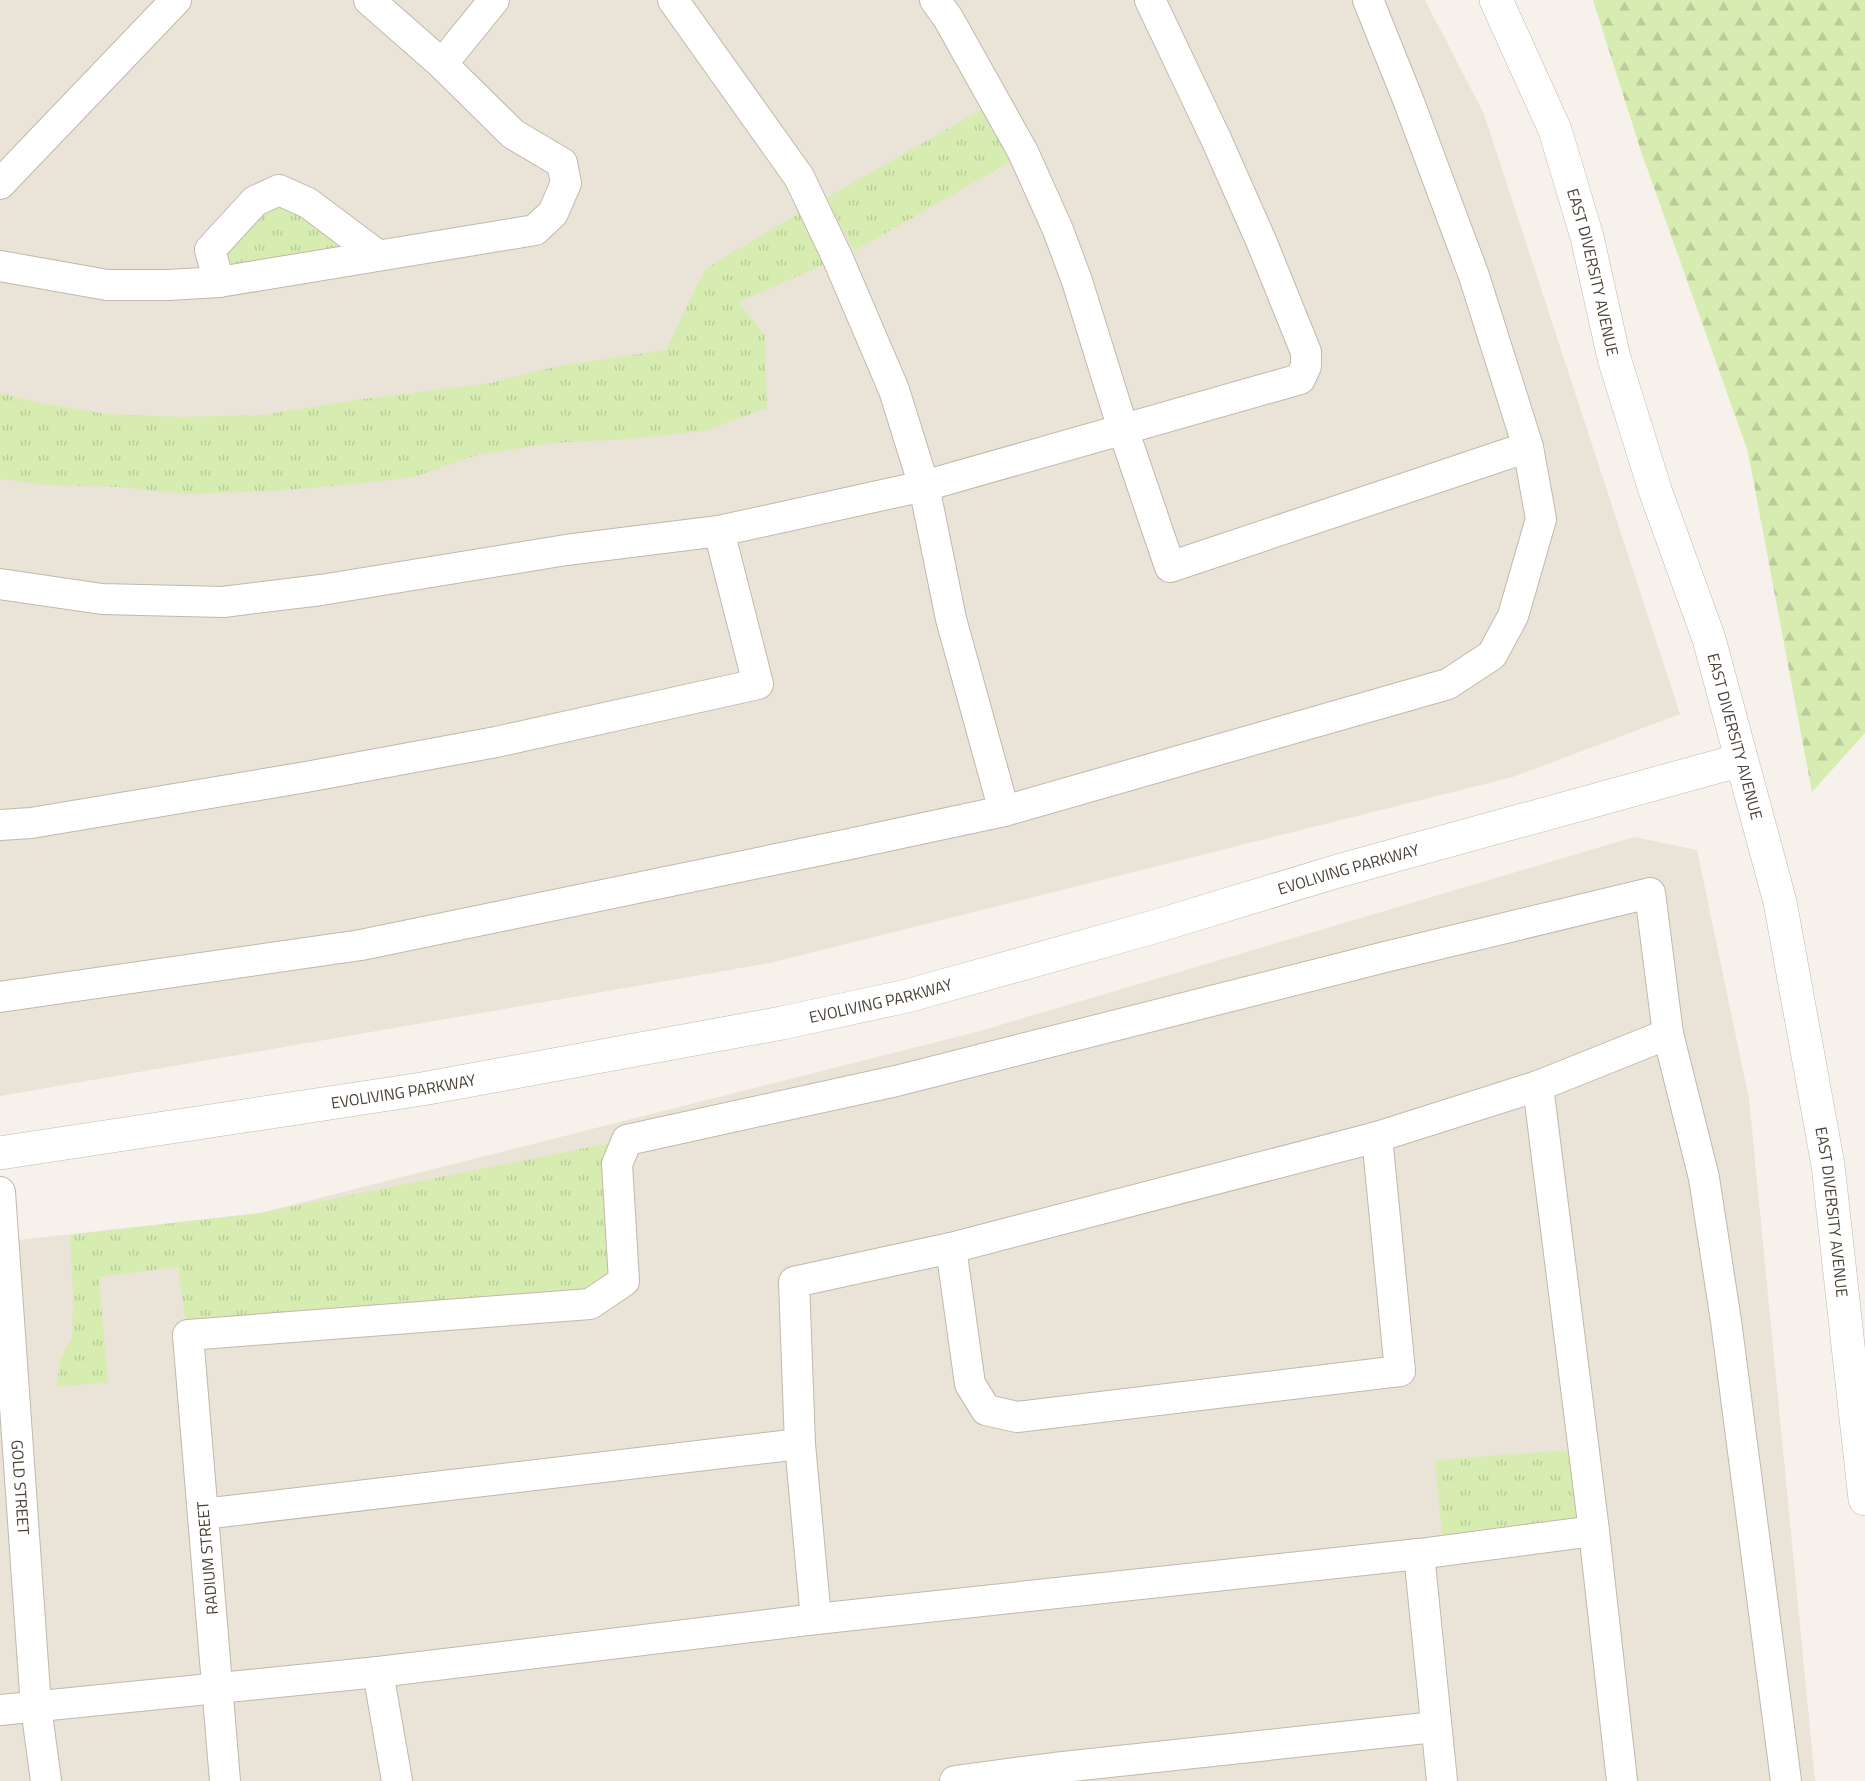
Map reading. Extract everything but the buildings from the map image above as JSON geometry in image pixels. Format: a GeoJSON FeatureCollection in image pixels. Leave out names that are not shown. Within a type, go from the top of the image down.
{"type":"FeatureCollection","features":[{"type":"Feature","properties":{"kind":"street"},"geometry":{"type":"LineString","coordinates":[[0,184],[176,0]]}},
{"type":"Feature","properties":{"kind":"street"},"geometry":{"type":"LineString","coordinates":[[0,266],[107,285],[219,282],[376,254],[535,230],[553,213],[566,183],[562,163],[513,134],[442,64],[369,0]]}},
{"type":"Feature","properties":{"kind":"street"},"geometry":{"type":"LineString","coordinates":[[442,64],[494,0]]}},
{"type":"Feature","properties":{"kind":"street"},"geometry":{"type":"LineString","coordinates":[[673,0],[799,177],[838,259],[894,390],[924,486],[951,619],[1004,811]]}},
{"type":"Feature","properties":{"kind":"street"},"geometry":{"type":"LineString","coordinates":[[934,0],[948,18],[1023,152],[1058,230],[1077,281],[1122,429],[1170,567],[1528,447]]}},
{"type":"Feature","properties":{"kind":"street"},"geometry":{"type":"LineString","coordinates":[[0,584],[102,599],[223,602],[321,590],[566,550],[719,531],[924,486],[1300,379],[1306,366],[1305,352],[1262,243],[1150,0]]}},
{"type":"Feature","properties":{"kind":"street"},"geometry":{"type":"LineString","coordinates":[[0,997],[361,945],[745,867],[1004,811],[1448,684],[1492,655],[1513,616],[1541,519],[1528,447],[1474,276],[1368,0]]}},
{"type":"Feature","properties":{"kind":"street","name":"EAST DIVERSITY AVENUE"},"geometry":{"type":"LineString","coordinates":[[1496,0],[1555,130],[1587,237],[1614,358],[1655,490],[1709,639],[1780,902],[1828,1165],[1865,1500]]}},
{"type":"Feature","properties":{"kind":"street"},"geometry":{"type":"LineString","coordinates":[[219,282],[210,250],[255,201],[279,190],[308,202],[376,254]]}},
{"type":"Feature","properties":{"kind":"street"},"geometry":{"type":"LineString","coordinates":[[0,825],[31,823],[284,781],[485,744],[758,684],[719,531]]}},
{"type":"Feature","properties":{"kind":"street","name":"EVOLIVING PARKWAY"},"geometry":{"type":"LineString","coordinates":[[0,1153],[422,1089],[783,1023],[907,996],[1349,868],[1741,760]]}},
{"type":"Feature","properties":{"kind":"street","name":"RADIUM STREET"},"geometry":{"type":"LineString","coordinates":[[225,1781],[188,1335],[590,1304],[624,1281],[617,1164],[627,1140],[896,1081],[1327,971],[1650,892],[1668,1034]]}},
{"type":"Feature","properties":{"kind":"street"},"geometry":{"type":"LineString","coordinates":[[816,1619],[800,1444],[794,1282],[951,1248],[1377,1137],[1538,1086],[1668,1034],[1704,1178],[1726,1321],[1786,1781]]}},
{"type":"Feature","properties":{"kind":"street"},"geometry":{"type":"LineString","coordinates":[[1538,1086],[1594,1531],[1622,1781]]}},
{"type":"Feature","properties":{"kind":"street"},"geometry":{"type":"LineString","coordinates":[[951,1248],[970,1384],[986,1410],[1017,1417],[1400,1371],[1377,1137]]}},
{"type":"Feature","properties":{"kind":"street","name":"GOLD STREET"},"geometry":{"type":"LineString","coordinates":[[0,1192],[36,1707],[46,1781]]}},
{"type":"Feature","properties":{"kind":"street"},"geometry":{"type":"LineString","coordinates":[[203,1514],[800,1444]]}},
{"type":"Feature","properties":{"kind":"street"},"geometry":{"type":"LineString","coordinates":[[0,1710],[378,1672],[816,1619],[1419,1554],[1594,1531]]}},
{"type":"Feature","properties":{"kind":"street"},"geometry":{"type":"LineString","coordinates":[[1419,1554],[1442,1781]]}},
{"type":"Feature","properties":{"kind":"street"},"geometry":{"type":"LineString","coordinates":[[378,1672],[397,1781]]}},
{"type":"Feature","properties":{"kind":"street"},"geometry":{"type":"LineString","coordinates":[[955,1781],[1066,1766],[1435,1727]]}},
{"type":"Feature","properties":{"kind":"shaded area"},"geometry":{"type":"Polygon","coordinates":[[[0,0],[1425,0],[1484,114],[1680,714],[1513,777],[770,963],[0,1096],[0,0]]]}},
{"type":"Feature","properties":{"kind":"shaded area"},"geometry":{"type":"Polygon","coordinates":[[[1634,837],[1697,850],[1749,1099],[1815,1781],[0,1781],[0,1242],[260,1213],[980,1031],[1634,837]]]}},
{"type":"Feature","properties":{"kind":"green space"},"geometry":{"type":"Polygon","coordinates":[[[1593,0],[1865,0],[1865,733],[1812,792],[1748,452],[1641,151],[1593,0]]]}},
{"type":"Feature","properties":{"kind":"green space"},"geometry":{"type":"Polygon","coordinates":[[[986,107],[1015,159],[854,251],[826,198],[986,107]]]}},
{"type":"Feature","properties":{"kind":"green space"},"geometry":{"type":"Polygon","coordinates":[[[277,204],[306,213],[341,250],[235,270],[227,256],[257,213],[277,204]]]}},
{"type":"Feature","properties":{"kind":"green space"},"geometry":{"type":"Polygon","coordinates":[[[799,213],[825,264],[739,302],[765,336],[767,408],[705,431],[628,439],[553,443],[477,455],[414,477],[272,491],[185,494],[122,487],[46,485],[0,479],[0,393],[40,403],[106,414],[180,417],[263,415],[356,400],[490,383],[559,366],[666,350],[705,269],[799,213]]]}},
{"type":"Feature","properties":{"kind":"green space"},"geometry":{"type":"Polygon","coordinates":[[[616,1142],[616,1281],[586,1297],[187,1330],[178,1267],[99,1277],[108,1382],[57,1387],[60,1359],[72,1338],[70,1235],[260,1213],[616,1142]]]}},
{"type":"Feature","properties":{"kind":"green space"},"geometry":{"type":"Polygon","coordinates":[[[1570,1450],[1576,1522],[1442,1536],[1435,1460],[1570,1450]]]}}]}
